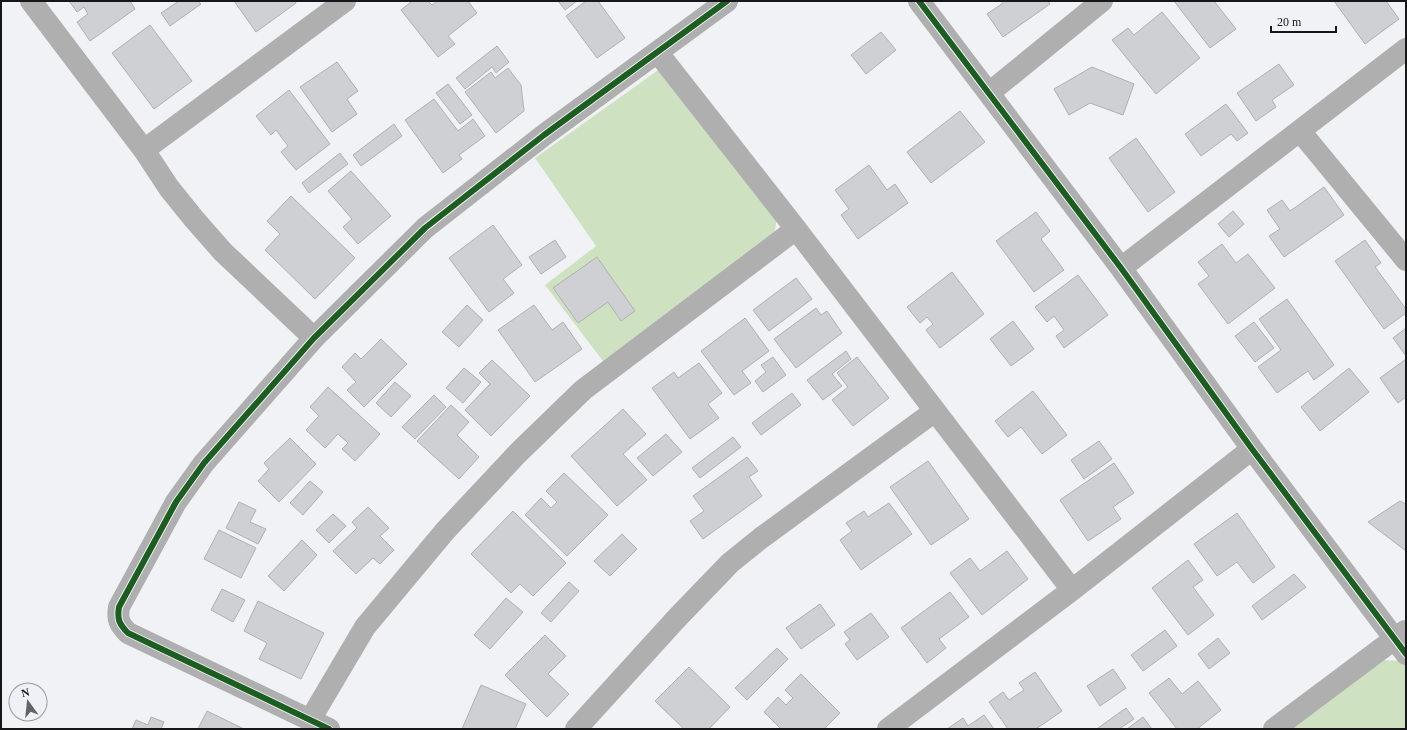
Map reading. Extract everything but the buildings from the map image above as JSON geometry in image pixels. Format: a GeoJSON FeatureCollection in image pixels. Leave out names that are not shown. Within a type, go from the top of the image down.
{"type":"FeatureCollection","features":[{"type":"Feature","properties":{"kind":"street"},"geometry":{"type":"LineString","coordinates":[[32,1],[144,150],[169,188],[194,220],[223,252],[314,338]]}},
{"type":"Feature","properties":{"kind":"street"},"geometry":{"type":"LineString","coordinates":[[144,150],[345,1]]}},
{"type":"Feature","properties":{"kind":"street"},"geometry":{"type":"LineString","coordinates":[[727,1],[544,135],[425,228],[314,338],[204,463],[180,497],[119,607],[118,615],[120,625],[128,633],[319,724],[365,627],[445,531],[518,453],[583,390],[796,229]]}},
{"type":"Feature","properties":{"kind":"street"},"geometry":{"type":"LineString","coordinates":[[919,1],[1121,268],[1252,449],[1402,641],[1274,729]]}},
{"type":"Feature","properties":{"kind":"street"},"geometry":{"type":"LineString","coordinates":[[988,92],[1102,1]]}},
{"type":"Feature","properties":{"kind":"street"},"geometry":{"type":"LineString","coordinates":[[1121,268],[1406,49]]}},
{"type":"Feature","properties":{"kind":"street"},"geometry":{"type":"LineString","coordinates":[[658,52],[796,229],[1072,590]]}},
{"type":"Feature","properties":{"kind":"street"},"geometry":{"type":"LineString","coordinates":[[1300,131],[1406,260]]}},
{"type":"Feature","properties":{"kind":"street"},"geometry":{"type":"LineString","coordinates":[[576,729],[677,618],[730,563],[761,538],[935,411]]}},
{"type":"Feature","properties":{"kind":"street"},"geometry":{"type":"LineString","coordinates":[[888,729],[1072,590],[1252,449]]}},
{"type":"Feature","properties":{"kind":"green space"},"geometry":{"type":"Polygon","coordinates":[[[661,68],[777,216],[774,239],[606,365],[545,285],[596,246],[535,158],[661,68]]]}},
{"type":"Feature","properties":{"kind":"green space"},"geometry":{"type":"Polygon","coordinates":[[[1383,660],[1403,661],[1406,664],[1406,729],[1291,729],[1383,660]]]}},
{"type":"Feature","properties":{"kind":"cycle path"},"geometry":{"type":"LineString","coordinates":[[329,729],[128,633],[123,627],[119,621],[119,607],[176,502],[204,463],[314,338],[425,228],[544,135],[727,1]]}},
{"type":"Feature","properties":{"kind":"cycle path"},"geometry":{"type":"LineString","coordinates":[[919,1],[1121,268],[1252,449],[1406,654]]}}]}
